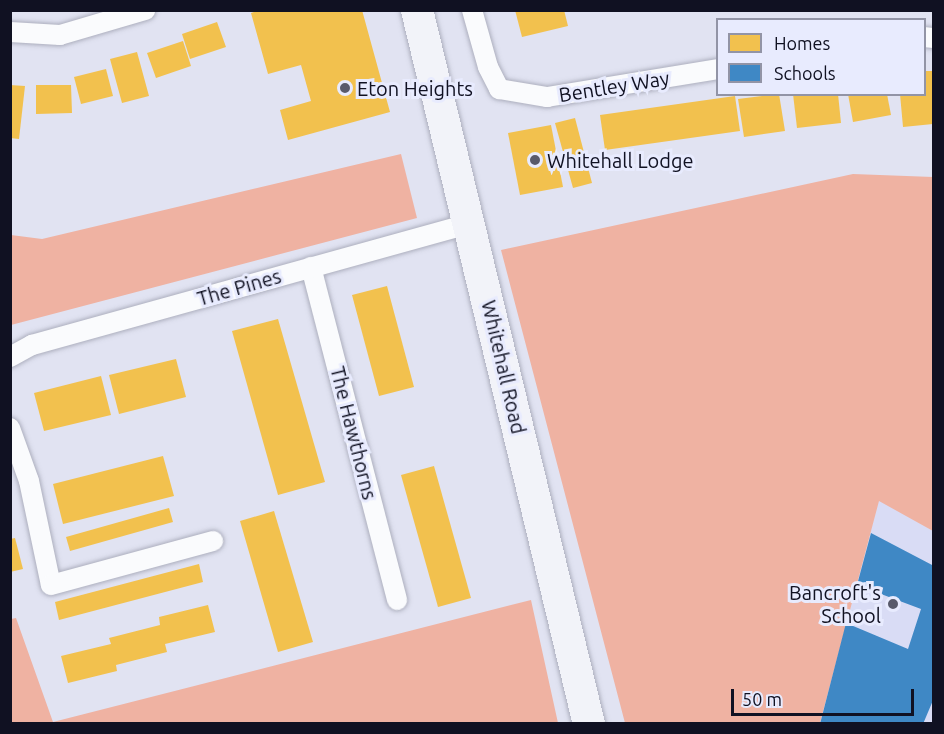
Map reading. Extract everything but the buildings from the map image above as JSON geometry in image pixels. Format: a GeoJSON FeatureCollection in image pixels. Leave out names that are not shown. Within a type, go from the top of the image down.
{"type":"FeatureCollection","features":[{"type":"Feature","properties":{"kind":"main road","name":"Whitehall Road"},"geometry":{"type":"LineString","coordinates":[[417,10],[471,223],[589,723]]}},
{"type":"Feature","properties":{"kind":"street"},"geometry":{"type":"LineString","coordinates":[[10,32],[60,35],[145,10]]}},
{"type":"Feature","properties":{"kind":"street","name":"Bentley Way"},"geometry":{"type":"LineString","coordinates":[[472,10],[488,67],[499,88],[547,97],[716,69]]}},
{"type":"Feature","properties":{"kind":"street","name":"The Pines"},"geometry":{"type":"LineString","coordinates":[[10,357],[32,345],[471,223]]}},
{"type":"Feature","properties":{"kind":"street","name":"The Hawthorns"},"geometry":{"type":"LineString","coordinates":[[311,267],[397,600]]}},
{"type":"Feature","properties":{"kind":"street"},"geometry":{"type":"LineString","coordinates":[[10,429],[20,483],[51,585],[213,542]]}},
{"type":"Feature","properties":{"kind":"shaded area"},"geometry":{"type":"Polygon","coordinates":[[[401,154],[417,218],[11,325],[11,235],[42,239],[401,154]]]}},
{"type":"Feature","properties":{"kind":"shaded area"},"geometry":{"type":"Polygon","coordinates":[[[853,174],[933,177],[933,531],[879,501],[820,723],[625,723],[501,250],[853,174]]]}},
{"type":"Feature","properties":{"kind":"shaded area","name":"Bancroft's School"},"geometry":{"type":"Polygon","coordinates":[[[879,500],[933,531],[933,723],[820,724],[879,500]]]}},
{"type":"Feature","properties":{"kind":"shaded area"},"geometry":{"type":"Polygon","coordinates":[[[531,600],[558,723],[11,723],[11,619],[16,618],[53,722],[531,600]]]}},
{"type":"Feature","properties":{"kind":"place","name":"Eton Heights"},"geometry":{"type":"Point","coordinates":[345,88]}},
{"type":"Feature","properties":{"kind":"place","name":"Whitehall Lodge"},"geometry":{"type":"Point","coordinates":[535,160]}},
{"type":"Feature","properties":{"kind":"place","name":"Bancroft's School"},"geometry":{"type":"Point","coordinates":[893,604]}}]}
